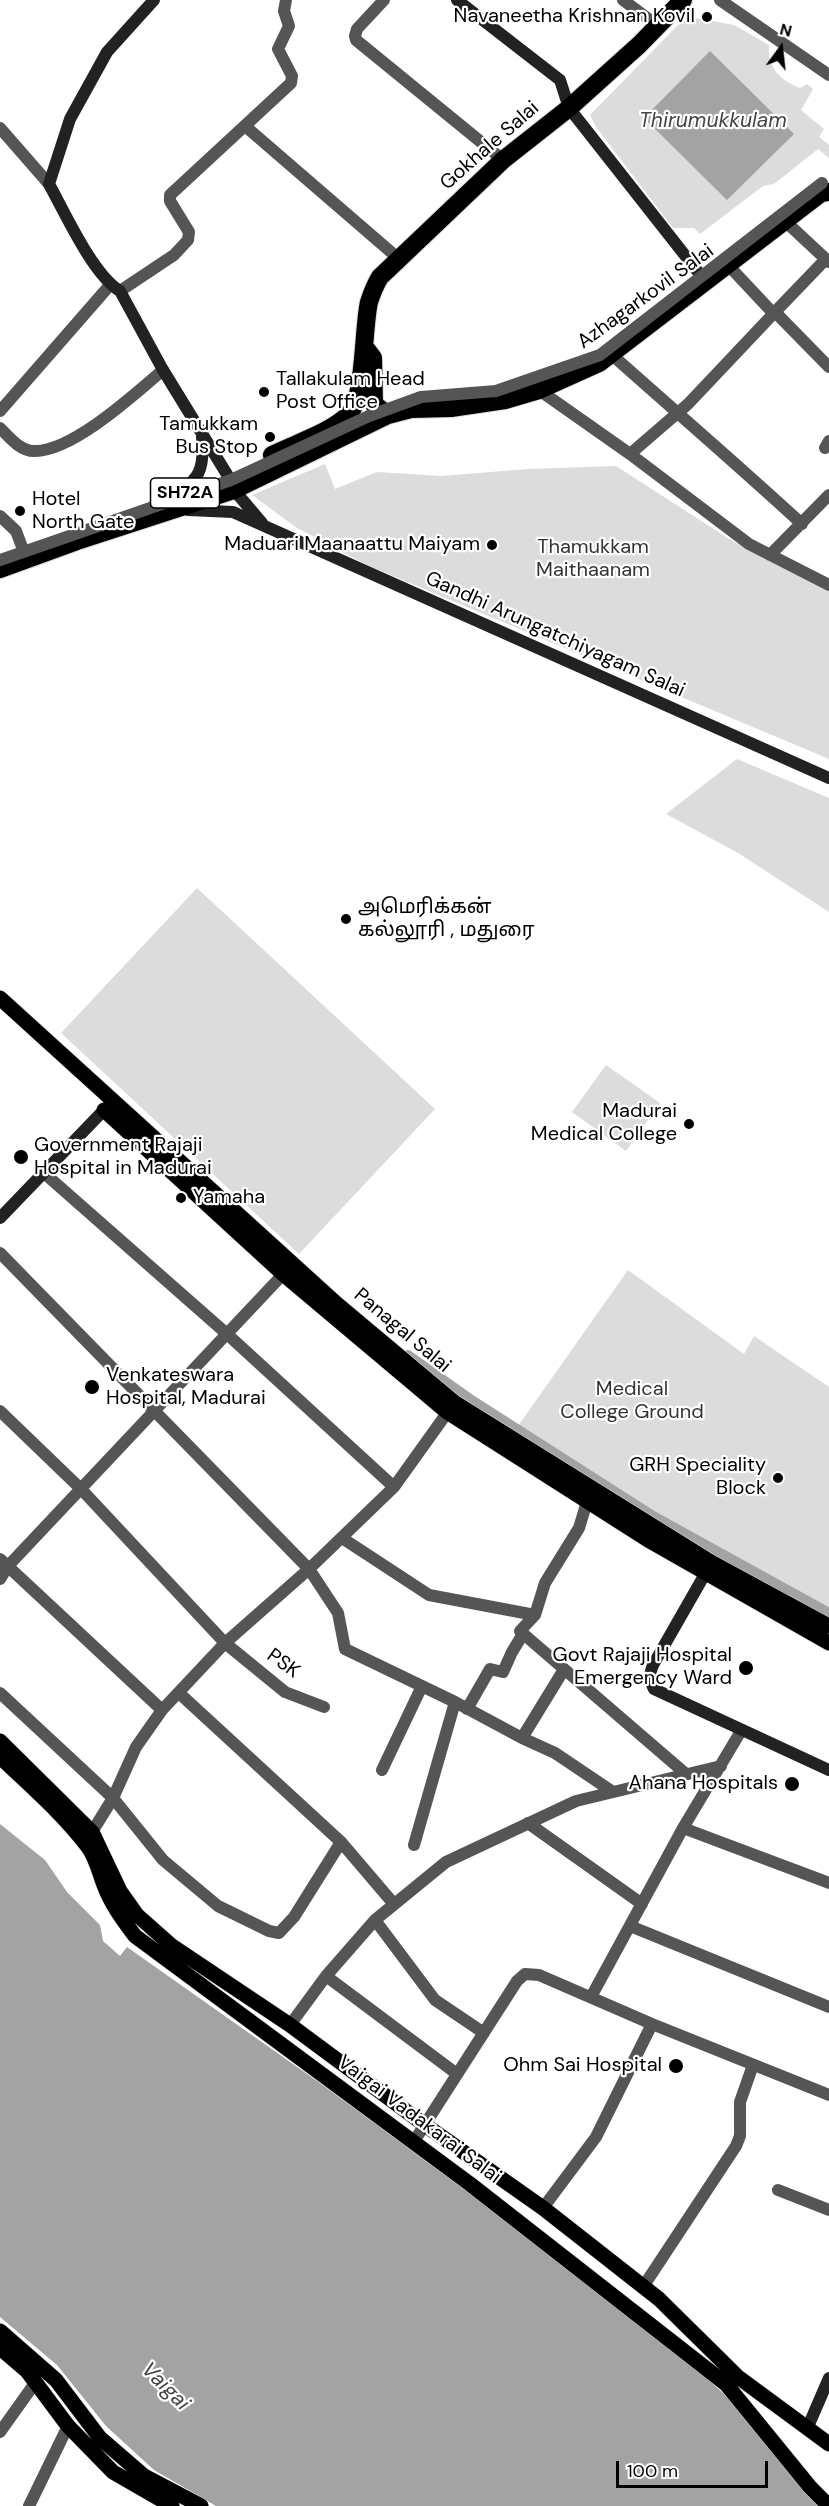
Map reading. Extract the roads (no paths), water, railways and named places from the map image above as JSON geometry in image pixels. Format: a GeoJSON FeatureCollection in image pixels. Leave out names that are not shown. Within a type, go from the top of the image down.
{"type":"FeatureCollection","features":[{"type":"Feature","properties":{"kind":"highway","name":"Gokhale Salai"},"geometry":{"type":"LineString","coordinates":[[356,404],[369,304],[373,289],[380,277],[502,160],[569,108],[683,0]]}},
{"type":"Feature","properties":{"kind":"highway","name":"Azhagarkovil Salai"},"geometry":{"type":"LineString","coordinates":[[0,568],[231,483],[388,415],[411,410],[451,408],[505,400],[539,390],[599,363],[786,222],[825,187]]}},
{"type":"Feature","properties":{"kind":"highway","name":"Gokhale Salai"},"geometry":{"type":"LineString","coordinates":[[364,346],[373,358],[374,404],[388,415]]}},
{"type":"Feature","properties":{"kind":"highway","name":"Azhagarkovil Salai"},"geometry":{"type":"LineString","coordinates":[[231,483],[338,423],[350,413],[356,404]]}},
{"type":"Feature","properties":{"kind":"highway","name":"Azhagarkovil Salai"},"geometry":{"type":"LineString","coordinates":[[0,554],[169,505]]}},
{"type":"Feature","properties":{"kind":"main road","name":"Panagal Salai"},"geometry":{"type":"LineString","coordinates":[[0,998],[288,1268]]}},
{"type":"Feature","properties":{"kind":"main road","name":"Panagal Salai"},"geometry":{"type":"LineString","coordinates":[[104,1110],[451,1407],[587,1502],[708,1568],[829,1626]]}},
{"type":"Feature","properties":{"kind":"main road","name":"Panagal Salai"},"geometry":{"type":"LineString","coordinates":[[451,1407],[591,1486],[708,1568],[829,1643]]}},
{"type":"Feature","properties":{"kind":"main road","name":"Vaigai Vadakarai Salai"},"geometry":{"type":"LineString","coordinates":[[0,1741],[92,1832],[120,1891],[137,1915],[172,1946],[290,2025],[425,2125],[543,2208],[643,2287],[738,2377],[829,2444]]}},
{"type":"Feature","properties":{"kind":"main road","name":"Vaigai Vadakarai Salai"},"geometry":{"type":"LineString","coordinates":[[0,1757],[28,1783],[89,1848],[121,1918],[135,1936],[471,2184],[726,2384],[810,2487],[829,2506]]}},
{"type":"Feature","properties":{"kind":"main road"},"geometry":{"type":"LineString","coordinates":[[0,2331],[56,2380],[100,2438],[144,2476],[201,2506]]}},
{"type":"Feature","properties":{"kind":"main road"},"geometry":{"type":"LineString","coordinates":[[0,2348],[27,2371],[68,2426],[113,2472],[172,2506]]}},
{"type":"Feature","properties":{"kind":"street"},"geometry":{"type":"LineString","coordinates":[[1,134],[49,184],[70,119],[107,52],[154,0]]}},
{"type":"Feature","properties":{"kind":"street"},"geometry":{"type":"LineString","coordinates":[[0,411],[115,288],[174,255],[186,244],[189,232],[170,201],[170,195],[291,83],[292,76],[278,49],[289,26],[284,11],[286,0]]}},
{"type":"Feature","properties":{"kind":"street"},"geometry":{"type":"LineString","coordinates":[[384,0],[357,29],[356,40],[502,160]]}},
{"type":"Feature","properties":{"kind":"street"},"geometry":{"type":"LineString","coordinates":[[457,0],[560,80],[569,108],[706,282]]}},
{"type":"Feature","properties":{"kind":"street"},"geometry":{"type":"LineString","coordinates":[[623,0],[658,26]]}},
{"type":"Feature","properties":{"kind":"street"},"geometry":{"type":"LineString","coordinates":[[720,0],[829,75]]}},
{"type":"Feature","properties":{"kind":"street"},"geometry":{"type":"LineString","coordinates":[[245,126],[399,259]]}},
{"type":"Feature","properties":{"kind":"street","name":"Gandhi Arungatchiyagam Salai"},"geometry":{"type":"LineString","coordinates":[[49,184],[75,232],[115,288],[231,483],[265,526]]}},
{"type":"Feature","properties":{"kind":"street"},"geometry":{"type":"LineString","coordinates":[[0,560],[231,480],[369,416],[421,397],[496,391],[600,355],[825,187]]}},
{"type":"Feature","properties":{"kind":"street"},"geometry":{"type":"LineString","coordinates":[[630,454],[677,414],[827,258],[786,222]]}},
{"type":"Feature","properties":{"kind":"street"},"geometry":{"type":"LineString","coordinates":[[728,264],[829,367]]}},
{"type":"Feature","properties":{"kind":"street"},"geometry":{"type":"LineString","coordinates":[[611,354],[677,414],[722,450],[802,524]]}},
{"type":"Feature","properties":{"kind":"street"},"geometry":{"type":"LineString","coordinates":[[0,428],[19,447],[32,451],[50,449],[103,421],[163,370]]}},
{"type":"Feature","properties":{"kind":"street"},"geometry":{"type":"LineString","coordinates":[[539,390],[630,454],[749,544],[829,585]]}},
{"type":"Feature","properties":{"kind":"street"},"geometry":{"type":"LineString","coordinates":[[169,505],[197,478],[204,456],[202,433]]}},
{"type":"Feature","properties":{"kind":"street"},"geometry":{"type":"LineString","coordinates":[[770,555],[829,495]]}},
{"type":"Feature","properties":{"kind":"street","name":"Gandhi Arungatchiyagam Salai"},"geometry":{"type":"LineString","coordinates":[[169,505],[233,512],[829,778]]}},
{"type":"Feature","properties":{"kind":"street"},"geometry":{"type":"LineString","coordinates":[[0,516],[16,531],[22,547]]}},
{"type":"Feature","properties":{"kind":"street"},"geometry":{"type":"LineString","coordinates":[[0,1218],[104,1110]]}},
{"type":"Feature","properties":{"kind":"street"},"geometry":{"type":"LineString","coordinates":[[44,1173],[394,1487]]}},
{"type":"Feature","properties":{"kind":"street"},"geometry":{"type":"LineString","coordinates":[[0,1253],[309,1569],[338,1612],[345,1649],[555,1753],[613,1792]]}},
{"type":"Feature","properties":{"kind":"street"},"geometry":{"type":"LineString","coordinates":[[0,1580],[4,1562],[81,1489],[288,1268]]}},
{"type":"Feature","properties":{"kind":"street"},"geometry":{"type":"LineString","coordinates":[[92,1832],[113,1798],[136,1746],[162,1710],[225,1643],[309,1569],[394,1487],[451,1407]]}},
{"type":"Feature","properties":{"kind":"street","name":"PSK"},"geometry":{"type":"LineString","coordinates":[[0,1411],[81,1489],[225,1643],[285,1692],[324,1707]]}},
{"type":"Feature","properties":{"kind":"street"},"geometry":{"type":"LineString","coordinates":[[591,1486],[579,1528],[545,1583],[535,1616],[520,1632],[686,1774]]}},
{"type":"Feature","properties":{"kind":"street"},"geometry":{"type":"LineString","coordinates":[[342,1538],[417,1589],[429,1594],[535,1616]]}},
{"type":"Feature","properties":{"kind":"street"},"geometry":{"type":"LineString","coordinates":[[4,1562],[162,1710]]}},
{"type":"Feature","properties":{"kind":"street"},"geometry":{"type":"LineString","coordinates":[[708,1568],[653,1665],[650,1682],[654,1689],[829,1770]]}},
{"type":"Feature","properties":{"kind":"street"},"geometry":{"type":"LineString","coordinates":[[467,1709],[490,1669],[503,1672],[523,1634]]}},
{"type":"Feature","properties":{"kind":"street"},"geometry":{"type":"LineString","coordinates":[[522,1738],[563,1671]]}},
{"type":"Feature","properties":{"kind":"street"},"geometry":{"type":"LineString","coordinates":[[382,1770],[422,1686]]}},
{"type":"Feature","properties":{"kind":"street"},"geometry":{"type":"LineString","coordinates":[[0,1693],[113,1798],[163,1860],[218,1906],[269,1931],[279,1933],[294,1917],[341,1842]]}},
{"type":"Feature","properties":{"kind":"street"},"geometry":{"type":"LineString","coordinates":[[179,1694],[341,1842],[393,1903]]}},
{"type":"Feature","properties":{"kind":"street"},"geometry":{"type":"LineString","coordinates":[[414,1845],[455,1702]]}},
{"type":"Feature","properties":{"kind":"street"},"geometry":{"type":"LineString","coordinates":[[591,1996],[683,1828],[741,1731]]}},
{"type":"Feature","properties":{"kind":"street"},"geometry":{"type":"LineString","coordinates":[[290,2025],[326,1976],[375,1920],[446,1862],[576,1801],[721,1766]]}},
{"type":"Feature","properties":{"kind":"street"},"geometry":{"type":"LineString","coordinates":[[528,1823],[642,1904]]}},
{"type":"Feature","properties":{"kind":"street"},"geometry":{"type":"LineString","coordinates":[[683,1828],[829,1883]]}},
{"type":"Feature","properties":{"kind":"street"},"geometry":{"type":"LineString","coordinates":[[375,1920],[435,2000],[484,2033]]}},
{"type":"Feature","properties":{"kind":"street"},"geometry":{"type":"LineString","coordinates":[[630,1926],[829,2007]]}},
{"type":"Feature","properties":{"kind":"street"},"geometry":{"type":"LineString","coordinates":[[413,2143],[518,1981],[525,1974],[539,1975],[652,2024],[829,2095]]}},
{"type":"Feature","properties":{"kind":"street"},"geometry":{"type":"LineString","coordinates":[[326,1976],[457,2074]]}},
{"type":"Feature","properties":{"kind":"street"},"geometry":{"type":"LineString","coordinates":[[543,2208],[596,2137],[652,2024]]}},
{"type":"Feature","properties":{"kind":"street"},"geometry":{"type":"LineString","coordinates":[[643,2287],[736,2146],[740,2136],[740,2102],[753,2065]]}},
{"type":"Feature","properties":{"kind":"street"},"geometry":{"type":"LineString","coordinates":[[778,2190],[829,2210]]}},
{"type":"Feature","properties":{"kind":"street"},"geometry":{"type":"LineString","coordinates":[[807,2429],[829,2378]]}},
{"type":"Feature","properties":{"kind":"street"},"geometry":{"type":"LineString","coordinates":[[0,2430],[35,2383]]}},
{"type":"Feature","properties":{"kind":"street"},"geometry":{"type":"LineString","coordinates":[[29,2506],[68,2426]]}},
{"type":"Feature","properties":{"kind":"water","name":"Thirumukkulam"},"geometry":{"type":"Polygon","coordinates":[[[710,51],[794,134],[727,200],[644,118],[710,51]]]}},
{"type":"Feature","properties":{"kind":"water","name":"Vaigai"},"geometry":{"type":"Polygon","coordinates":[[[0,1824],[45,1860],[67,1892],[100,1925],[103,1941],[120,1956],[127,1947],[317,2081],[537,2241],[691,2364],[734,2403],[818,2506],[216,2506],[154,2470],[106,2426],[57,2365],[0,2317],[0,1824]]]}},
{"type":"Feature","properties":{"kind":"waterway"},"geometry":{"type":"LineString","coordinates":[[408,1355],[473,1401],[653,1516],[829,1613]]}},
{"type":"Feature","properties":{"kind":"place","name":"Navaneetha Krishnan Kovil"},"geometry":{"type":"Point","coordinates":[707,17]}},
{"type":"Feature","properties":{"kind":"place","name":"Tallakulam Head Post Office"},"geometry":{"type":"Point","coordinates":[264,392]}},
{"type":"Feature","properties":{"kind":"place","name":"Tamukkam Bus Stop"},"geometry":{"type":"Point","coordinates":[270,437]}},
{"type":"Feature","properties":{"kind":"place","name":"Hotel North Gate"},"geometry":{"type":"Point","coordinates":[20,511]}},
{"type":"Feature","properties":{"kind":"place","name":"Maduari Maanaattu Maiyam"},"geometry":{"type":"Point","coordinates":[492,545]}},
{"type":"Feature","properties":{"kind":"place","name":"அமெரிக்கன் கல்லூரி , மதுரை"},"geometry":{"type":"Point","coordinates":[346,919]}},
{"type":"Feature","properties":{"kind":"place","name":"Madurai Medical College"},"geometry":{"type":"Point","coordinates":[689,1124]}},
{"type":"Feature","properties":{"kind":"place","name":"Government Rajaji Hospital in Madurai"},"geometry":{"type":"Point","coordinates":[21,1157]}},
{"type":"Feature","properties":{"kind":"place","name":"Yamaha"},"geometry":{"type":"Point","coordinates":[181,1198]}},
{"type":"Feature","properties":{"kind":"place","name":"Venkateswara Hospital, Madurai"},"geometry":{"type":"Point","coordinates":[92,1387]}},
{"type":"Feature","properties":{"kind":"place","name":"GRH Speciality Block"},"geometry":{"type":"Point","coordinates":[778,1478]}},
{"type":"Feature","properties":{"kind":"place","name":"Govt Rajaji Hospital Emergency Ward"},"geometry":{"type":"Point","coordinates":[746,1668]}},
{"type":"Feature","properties":{"kind":"place","name":"Ahana Hospitals"},"geometry":{"type":"Point","coordinates":[792,1784]}},
{"type":"Feature","properties":{"kind":"place","name":"Ohm Sai Hospital"},"geometry":{"type":"Point","coordinates":[676,2066]}},
{"type":"Feature","properties":{"kind":"park label","name":"Thamukkam Maithaanam"},"geometry":{"type":"Point","coordinates":[593,560]}},
{"type":"Feature","properties":{"kind":"park label","name":"Medical College Ground"},"geometry":{"type":"Point","coordinates":[632,1402]}}]}
